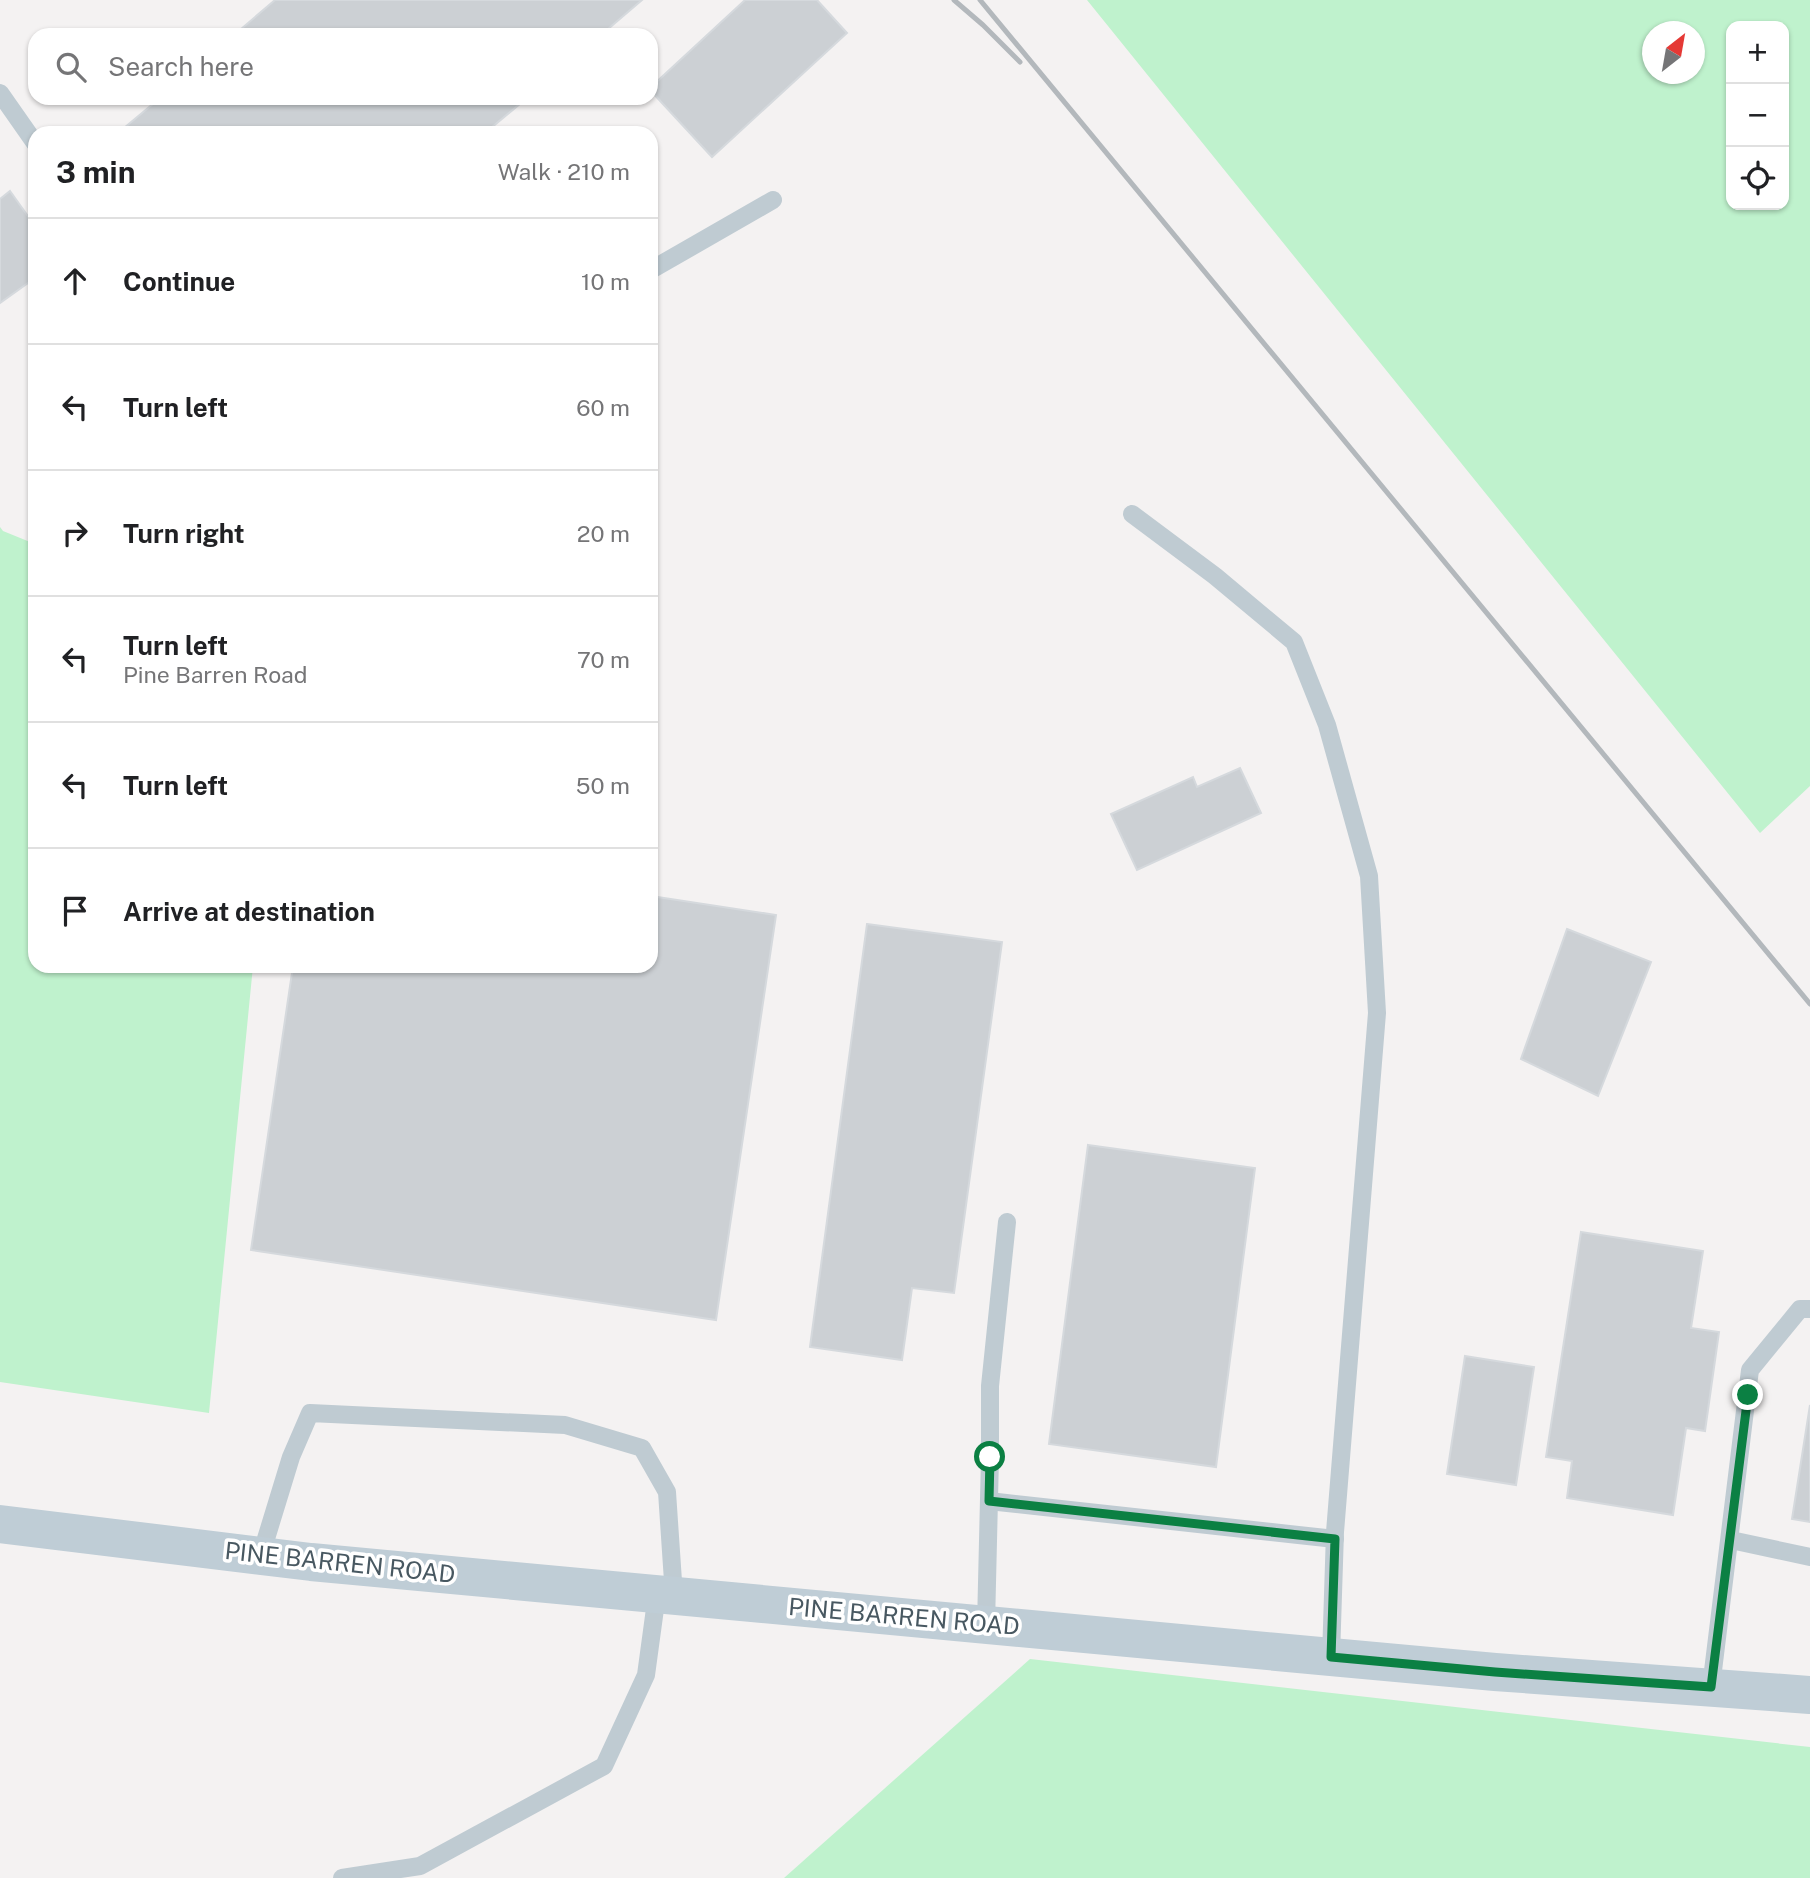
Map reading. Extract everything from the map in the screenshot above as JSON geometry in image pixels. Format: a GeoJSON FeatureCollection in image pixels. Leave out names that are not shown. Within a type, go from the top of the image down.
{"type":"FeatureCollection","features":[{"type":"Feature","properties":{"kind":"main road","name":"PINE BARREN ROAD"},"geometry":{"type":"LineString","coordinates":[[0,1524],[261,1555],[666,1595],[1495,1672],[1810,1695]]}},
{"type":"Feature","properties":{"kind":"lane"},"geometry":{"type":"LineString","coordinates":[[0,93],[28,133]]}},
{"type":"Feature","properties":{"kind":"lane"},"geometry":{"type":"LineString","coordinates":[[658,266],[773,200]]}},
{"type":"Feature","properties":{"kind":"lane"},"geometry":{"type":"LineString","coordinates":[[1132,514],[1216,576],[1294,642],[1327,725],[1369,876],[1377,1013],[1335,1539],[1331,1657]]}},
{"type":"Feature","properties":{"kind":"lane"},"geometry":{"type":"LineString","coordinates":[[986,1625],[990,1386],[1007,1222]]}},
{"type":"Feature","properties":{"kind":"lane"},"geometry":{"type":"LineString","coordinates":[[1711,1687],[1750,1370],[1800,1309],[1810,1309]]}},
{"type":"Feature","properties":{"kind":"lane"},"geometry":{"type":"LineString","coordinates":[[261,1555],[291,1457],[310,1413],[565,1425],[642,1448],[667,1492],[666,1595],[646,1675],[604,1766],[420,1866],[342,1878]]}},
{"type":"Feature","properties":{"kind":"lane"},"geometry":{"type":"LineString","coordinates":[[989,1501],[1335,1539]]}},
{"type":"Feature","properties":{"kind":"lane"},"geometry":{"type":"LineString","coordinates":[[1731,1540],[1810,1557]]}},
{"type":"Feature","properties":{"kind":"green space"},"geometry":{"type":"Polygon","coordinates":[[[1087,0],[1810,0],[1810,786],[1760,833],[1087,0]]]}},
{"type":"Feature","properties":{"kind":"green space"},"geometry":{"type":"Polygon","coordinates":[[[0,527],[3,531],[28,541],[28,973],[252,973],[209,1413],[0,1382],[0,527]]]}},
{"type":"Feature","properties":{"kind":"green space"},"geometry":{"type":"Polygon","coordinates":[[[1030,1659],[1810,1747],[1810,1878],[784,1878],[1030,1659]]]}},
{"type":"Feature","properties":{"kind":"building"},"geometry":{"type":"Polygon","coordinates":[[[275,0],[642,0],[609,28],[242,28],[275,0]]]}},
{"type":"Feature","properties":{"kind":"building"},"geometry":{"type":"Polygon","coordinates":[[[745,0],[817,0],[847,33],[712,157],[658,99],[658,81],[745,0]]]}},
{"type":"Feature","properties":{"kind":"building"},"geometry":{"type":"Polygon","coordinates":[[[152,105],[519,105],[493,126],[126,126],[152,105]]]}},
{"type":"Feature","properties":{"kind":"building"},"geometry":{"type":"Polygon","coordinates":[[[10,191],[28,216],[28,283],[0,303],[0,199],[10,191]]]}},
{"type":"Feature","properties":{"kind":"building"},"geometry":{"type":"Polygon","coordinates":[[[1240,768],[1261,813],[1137,870],[1111,814],[1193,777],[1197,787],[1240,768]]]}},
{"type":"Feature","properties":{"kind":"building"},"geometry":{"type":"Polygon","coordinates":[[[658,897],[776,915],[716,1320],[251,1250],[292,973],[658,973],[658,897]]]}},
{"type":"Feature","properties":{"kind":"building"},"geometry":{"type":"Polygon","coordinates":[[[867,924],[1002,942],[954,1293],[912,1288],[902,1360],[810,1347],[867,924]]]}},
{"type":"Feature","properties":{"kind":"building"},"geometry":{"type":"Polygon","coordinates":[[[1567,929],[1651,962],[1598,1096],[1521,1059],[1567,929]]]}},
{"type":"Feature","properties":{"kind":"building"},"geometry":{"type":"Polygon","coordinates":[[[1088,1145],[1255,1168],[1216,1467],[1049,1444],[1088,1145]]]}},
{"type":"Feature","properties":{"kind":"building"},"geometry":{"type":"Polygon","coordinates":[[[1581,1232],[1703,1251],[1691,1328],[1719,1332],[1705,1431],[1686,1428],[1673,1515],[1567,1498],[1572,1461],[1546,1457],[1581,1232]]]}},
{"type":"Feature","properties":{"kind":"building"},"geometry":{"type":"Polygon","coordinates":[[[1465,1356],[1534,1367],[1516,1485],[1447,1474],[1465,1356]]]}},
{"type":"Feature","properties":{"kind":"building"},"geometry":{"type":"Polygon","coordinates":[[[1810,1405],[1810,1522],[1792,1519],[1810,1405]]]}},
{"type":"Feature","properties":{"kind":"railway"},"geometry":{"type":"LineString","coordinates":[[954,0],[1020,62]]}},
{"type":"Feature","properties":{"kind":"railway"},"geometry":{"type":"LineString","coordinates":[[980,0],[1810,1004]]}},
{"type":"Feature","properties":{"kind":"route"},"geometry":{"type":"LineString","coordinates":[[990,1457],[989,1501],[1335,1539],[1331,1657],[1711,1687],[1748,1395]]}}]}
